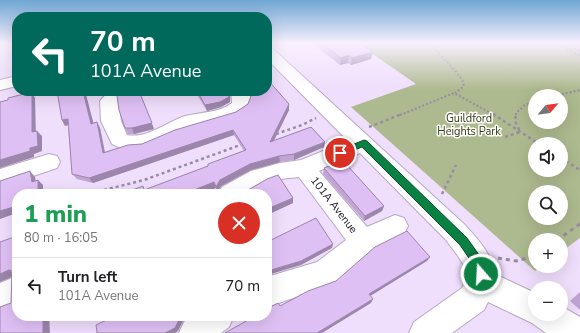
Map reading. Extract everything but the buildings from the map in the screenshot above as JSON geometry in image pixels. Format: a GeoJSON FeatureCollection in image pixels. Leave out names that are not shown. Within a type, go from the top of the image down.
{"type":"FeatureCollection","features":[{"type":"Feature","properties":{"kind":"street"},"geometry":{"type":"LineString","coordinates":[[276,59],[364,136],[467,245],[479,265],[477,291],[425,333]]}},
{"type":"Feature","properties":{"kind":"street"},"geometry":{"type":"LineString","coordinates":[[272,73],[286,69]]}},
{"type":"Feature","properties":{"kind":"street"},"geometry":{"type":"LineString","coordinates":[[0,85],[12,82]]}},
{"type":"Feature","properties":{"kind":"street"},"geometry":{"type":"LineString","coordinates":[[112,96],[109,101],[111,121],[119,139],[124,142],[136,142],[152,138],[194,120],[226,115],[241,105],[241,96]]}},
{"type":"Feature","properties":{"kind":"street","name":"101A Avenue"},"geometry":{"type":"LineString","coordinates":[[239,189],[259,177],[280,171],[304,168],[364,136]]}},
{"type":"Feature","properties":{"kind":"street"},"geometry":{"type":"LineString","coordinates":[[0,178],[49,162]]}},
{"type":"Feature","properties":{"kind":"street","name":"101A Avenue"},"geometry":{"type":"LineString","coordinates":[[304,168],[363,242]]}},
{"type":"Feature","properties":{"kind":"street","name":"101A Avenue"},"geometry":{"type":"LineString","coordinates":[[272,290],[324,274],[337,265],[363,242],[395,226]]}},
{"type":"Feature","properties":{"kind":"street"},"geometry":{"type":"LineString","coordinates":[[477,291],[528,307]]}},
{"type":"Feature","properties":{"kind":"street"},"geometry":{"type":"LineString","coordinates":[[0,298],[12,293]]}},
{"type":"Feature","properties":{"kind":"street"},"geometry":{"type":"LineString","coordinates":[[195,333],[211,321]]}},
{"type":"Feature","properties":{"kind":"street"},"geometry":{"type":"LineString","coordinates":[[556,321],[577,333]]}},
{"type":"Feature","properties":{"kind":"path"},"geometry":{"type":"LineString","coordinates":[[364,136],[454,93],[462,87],[464,82],[457,70],[448,64],[444,59]]}},
{"type":"Feature","properties":{"kind":"path"},"geometry":{"type":"LineString","coordinates":[[568,93],[580,90]]}},
{"type":"Feature","properties":{"kind":"path"},"geometry":{"type":"LineString","coordinates":[[454,93],[486,110],[528,137]]}},
{"type":"Feature","properties":{"kind":"path"},"geometry":{"type":"LineString","coordinates":[[520,132],[515,121],[516,113],[528,104]]}},
{"type":"Feature","properties":{"kind":"path"},"geometry":{"type":"LineString","coordinates":[[275,134],[302,125],[320,116]]}},
{"type":"Feature","properties":{"kind":"path"},"geometry":{"type":"LineString","coordinates":[[504,138],[520,132]]}},
{"type":"Feature","properties":{"kind":"path"},"geometry":{"type":"LineString","coordinates":[[108,189],[144,180],[247,143]]}},
{"type":"Feature","properties":{"kind":"path"},"geometry":{"type":"LineString","coordinates":[[568,162],[580,170]]}},
{"type":"Feature","properties":{"kind":"path"},"geometry":{"type":"LineString","coordinates":[[441,197],[456,165]]}},
{"type":"Feature","properties":{"kind":"path"},"geometry":{"type":"LineString","coordinates":[[567,233],[580,224]]}},
{"type":"Feature","properties":{"kind":"path"},"geometry":{"type":"LineString","coordinates":[[495,257],[508,261],[521,262],[528,259]]}},
{"type":"Feature","properties":{"kind":"green space","name":"Guildford Heights Park"},"geometry":{"type":"Polygon","coordinates":[[[379,59],[580,59],[580,238],[568,247],[568,233],[528,233],[528,265],[351,107],[416,84],[379,59]]]}},
{"type":"Feature","properties":{"kind":"route"},"geometry":{"type":"LineString","coordinates":[[340,153],[364,143],[455,232],[476,259],[481,274]]}}]}
